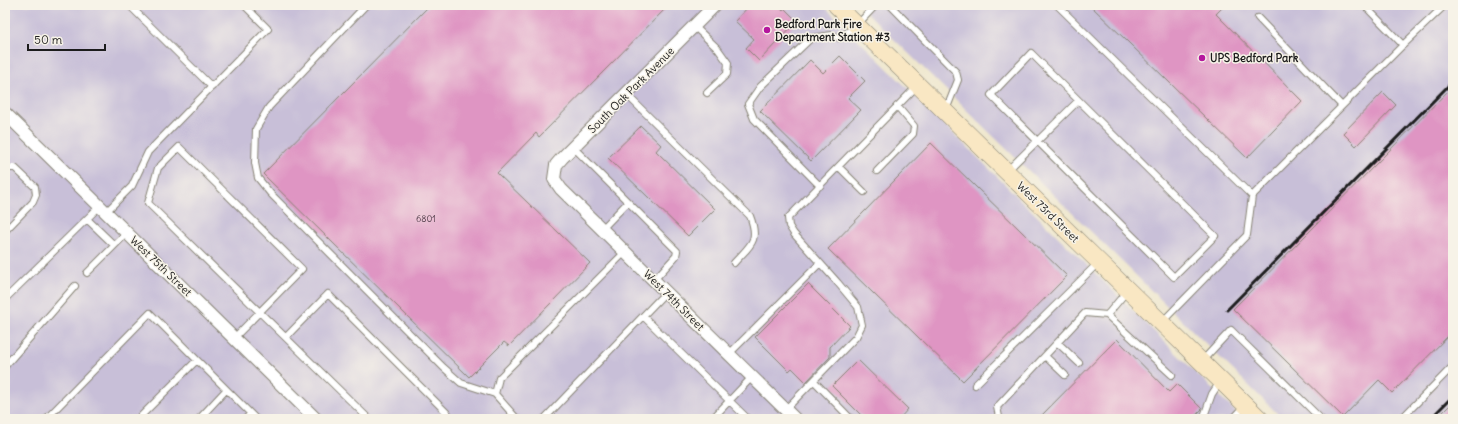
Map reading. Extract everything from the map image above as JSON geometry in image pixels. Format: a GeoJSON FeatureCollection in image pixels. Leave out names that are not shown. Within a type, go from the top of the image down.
{"type":"FeatureCollection","features":[{"type":"Feature","properties":{"kind":"street","name":"South Oak Park Avenue"},"geometry":{"type":"LineString","coordinates":[[554,179],[556,166],[715,5]]}},
{"type":"Feature","properties":{"kind":"street","name":"West 73rd Street"},"geometry":{"type":"LineString","coordinates":[[836,5],[1260,419]]}},
{"type":"Feature","properties":{"kind":"street","name":"West 75th Street"},"geometry":{"type":"LineString","coordinates":[[5,113],[316,419]]}},
{"type":"Feature","properties":{"kind":"street","name":"West 74th Street"},"geometry":{"type":"LineString","coordinates":[[554,179],[561,189],[795,419]]}},
{"type":"Feature","properties":{"kind":"lane"},"geometry":{"type":"LineString","coordinates":[[129,5],[212,87]]}},
{"type":"Feature","properties":{"kind":"lane"},"geometry":{"type":"LineString","coordinates":[[5,299],[87,219],[103,209],[132,186],[148,152],[268,29],[244,5]]}},
{"type":"Feature","properties":{"kind":"lane"},"geometry":{"type":"LineString","coordinates":[[366,5],[269,107],[256,129],[255,163],[258,178],[270,193],[443,367],[461,383],[495,394],[517,419]]}},
{"type":"Feature","properties":{"kind":"lane"},"geometry":{"type":"LineString","coordinates":[[820,186],[754,119],[748,104],[760,87],[811,38],[832,35],[840,38],[857,25],[876,5]]}},
{"type":"Feature","properties":{"kind":"lane"},"geometry":{"type":"LineString","coordinates":[[890,5],[956,72],[958,80],[946,112]]}},
{"type":"Feature","properties":{"kind":"lane"},"geometry":{"type":"LineString","coordinates":[[1057,5],[1252,196]]}},
{"type":"Feature","properties":{"kind":"lane"},"geometry":{"type":"LineString","coordinates":[[1364,5],[1403,45]]}},
{"type":"Feature","properties":{"kind":"lane"},"geometry":{"type":"LineString","coordinates":[[1161,322],[1246,235],[1252,196],[1445,5]]}},
{"type":"Feature","properties":{"kind":"lane"},"geometry":{"type":"LineString","coordinates":[[1258,18],[1342,106]]}},
{"type":"Feature","properties":{"kind":"lane"},"geometry":{"type":"LineString","coordinates":[[694,26],[718,49],[728,63],[728,74],[707,93]]}},
{"type":"Feature","properties":{"kind":"lane"},"geometry":{"type":"LineString","coordinates":[[1031,53],[1215,236],[1174,276],[1037,141],[991,95],[1031,53]]}},
{"type":"Feature","properties":{"kind":"lane"},"geometry":{"type":"LineString","coordinates":[[785,410],[856,337],[862,325],[858,307],[794,234],[789,226],[788,218],[918,85]]}},
{"type":"Feature","properties":{"kind":"lane"},"geometry":{"type":"LineString","coordinates":[[626,94],[750,216],[755,234],[752,242],[734,263]]}},
{"type":"Feature","properties":{"kind":"lane"},"geometry":{"type":"LineString","coordinates":[[1007,171],[1078,100]]}},
{"type":"Feature","properties":{"kind":"lane"},"geometry":{"type":"LineString","coordinates":[[877,171],[914,134],[914,126],[897,106]]}},
{"type":"Feature","properties":{"kind":"lane"},"geometry":{"type":"LineString","coordinates":[[234,338],[260,312],[302,269],[179,147],[158,168],[148,203],[260,312],[286,337],[369,419]]}},
{"type":"Feature","properties":{"kind":"lane"},"geometry":{"type":"LineString","coordinates":[[574,147],[677,251],[676,256],[654,280]]}},
{"type":"Feature","properties":{"kind":"lane"},"geometry":{"type":"LineString","coordinates":[[838,167],[864,192]]}},
{"type":"Feature","properties":{"kind":"lane"},"geometry":{"type":"LineString","coordinates":[[5,170],[8,168],[15,168],[35,187],[36,195],[33,202],[5,231]]}},
{"type":"Feature","properties":{"kind":"lane"},"geometry":{"type":"LineString","coordinates":[[602,229],[628,202]]}},
{"type":"Feature","properties":{"kind":"lane"},"geometry":{"type":"LineString","coordinates":[[87,219],[114,245]]}},
{"type":"Feature","properties":{"kind":"lane"},"geometry":{"type":"LineString","coordinates":[[87,273],[127,233]]}},
{"type":"Feature","properties":{"kind":"lane"},"geometry":{"type":"LineString","coordinates":[[495,394],[499,378],[625,252]]}},
{"type":"Feature","properties":{"kind":"lane"},"geometry":{"type":"LineString","coordinates":[[975,385],[1099,262]]}},
{"type":"Feature","properties":{"kind":"lane"},"geometry":{"type":"LineString","coordinates":[[729,354],[820,263]]}},
{"type":"Feature","properties":{"kind":"lane"},"geometry":{"type":"LineString","coordinates":[[5,366],[74,286]]}},
{"type":"Feature","properties":{"kind":"lane"},"geometry":{"type":"LineString","coordinates":[[1107,314],[1128,290]]}},
{"type":"Feature","properties":{"kind":"lane"},"geometry":{"type":"LineString","coordinates":[[544,419],[666,292]]}},
{"type":"Feature","properties":{"kind":"lane"},"geometry":{"type":"LineString","coordinates":[[286,337],[328,294],[453,419]]}},
{"type":"Feature","properties":{"kind":"lane"},"geometry":{"type":"LineString","coordinates":[[46,419],[150,313],[256,419]]}},
{"type":"Feature","properties":{"kind":"lane"},"geometry":{"type":"LineString","coordinates":[[1001,419],[999,417],[997,407],[1085,313],[1107,314],[1172,375]]}},
{"type":"Feature","properties":{"kind":"lane"},"geometry":{"type":"LineString","coordinates":[[643,316],[748,419]]}},
{"type":"Feature","properties":{"kind":"lane"},"geometry":{"type":"LineString","coordinates":[[1202,362],[1231,330],[1321,419]]}},
{"type":"Feature","properties":{"kind":"lane"},"geometry":{"type":"LineString","coordinates":[[1058,343],[1079,363]]}},
{"type":"Feature","properties":{"kind":"lane"},"geometry":{"type":"LineString","coordinates":[[1045,356],[1066,375]]}},
{"type":"Feature","properties":{"kind":"lane"},"geometry":{"type":"LineString","coordinates":[[138,419],[197,360]]}},
{"type":"Feature","properties":{"kind":"lane"},"geometry":{"type":"LineString","coordinates":[[1401,419],[1453,366]]}},
{"type":"Feature","properties":{"kind":"lane"},"geometry":{"type":"LineString","coordinates":[[712,419],[752,376]]}},
{"type":"Feature","properties":{"kind":"lane"},"geometry":{"type":"LineString","coordinates":[[1203,419],[1212,394],[1221,380]]}},
{"type":"Feature","properties":{"kind":"lane"},"geometry":{"type":"LineString","coordinates":[[814,381],[851,419]]}},
{"type":"Feature","properties":{"kind":"lane"},"geometry":{"type":"LineString","coordinates":[[199,419],[226,390]]}},
{"type":"Feature","properties":{"kind":"lane"},"geometry":{"type":"LineString","coordinates":[[1233,419],[1246,405]]}},
{"type":"Feature","properties":{"kind":"lane"},"geometry":{"type":"LineString","coordinates":[[245,419],[250,414]]}},
{"type":"Feature","properties":{"kind":"shaded area"},"geometry":{"type":"Polygon","coordinates":[[[5,5],[823,5],[1243,419],[5,419],[5,5]]]}},
{"type":"Feature","properties":{"kind":"shaded area"},"geometry":{"type":"Polygon","coordinates":[[[859,5],[1453,5],[1453,419],[1283,419],[859,5]]]}},
{"type":"Feature","properties":{"kind":"building"},"geometry":{"type":"Polygon","coordinates":[[[430,5],[669,5],[539,137],[536,133],[497,173],[590,263],[509,346],[504,342],[469,377],[263,174],[430,5]]]}},
{"type":"Feature","properties":{"kind":"building","name":"Bedford Park Fire Department Station #3"},"geometry":{"type":"Polygon","coordinates":[[[750,5],[778,5],[783,10],[784,8],[797,21],[759,61],[746,48],[754,39],[735,21],[750,5]]]}},
{"type":"Feature","properties":{"kind":"building","name":"UPS Bedford Park"},"geometry":{"type":"Polygon","coordinates":[[[1090,5],[1225,5],[1216,14],[1302,101],[1247,158],[1090,5]]]}},
{"type":"Feature","properties":{"kind":"building"},"geometry":{"type":"Polygon","coordinates":[[[840,56],[865,81],[848,98],[861,110],[811,161],[760,111],[810,60],[823,73],[840,56]]]}},
{"type":"Feature","properties":{"kind":"building"},"geometry":{"type":"Polygon","coordinates":[[[1453,86],[1453,331],[1392,393],[1379,380],[1343,417],[1233,309],[1453,86]]]}},
{"type":"Feature","properties":{"kind":"building"},"geometry":{"type":"Polygon","coordinates":[[[1383,92],[1396,105],[1356,146],[1343,133],[1383,92]]]}},
{"type":"Feature","properties":{"kind":"building"},"geometry":{"type":"Polygon","coordinates":[[[641,126],[661,145],[656,151],[715,209],[688,236],[608,158],[641,126]]]}},
{"type":"Feature","properties":{"kind":"building"},"geometry":{"type":"Polygon","coordinates":[[[931,143],[1067,276],[963,381],[828,249],[931,143]]]}},
{"type":"Feature","properties":{"kind":"building"},"geometry":{"type":"Polygon","coordinates":[[[808,284],[850,326],[830,347],[830,357],[806,382],[792,368],[789,371],[755,337],[808,284]]]}},
{"type":"Feature","properties":{"kind":"building"},"geometry":{"type":"Polygon","coordinates":[[[1117,339],[1169,392],[1177,384],[1202,409],[1192,419],[1038,419],[1117,339]]]}},
{"type":"Feature","properties":{"kind":"building"},"geometry":{"type":"Polygon","coordinates":[[[858,360],[908,409],[899,419],[865,419],[832,386],[858,360]]]}},
{"type":"Feature","properties":{"kind":"building"},"geometry":{"type":"Polygon","coordinates":[[[1453,402],[1453,419],[1436,419],[1453,402]]]}},
{"type":"Feature","properties":{"kind":"railway"},"geometry":{"type":"LineString","coordinates":[[1227,310],[1453,81]]}},
{"type":"Feature","properties":{"kind":"railway"},"geometry":{"type":"LineString","coordinates":[[1430,419],[1453,396]]}},
{"type":"Feature","properties":{"kind":"place","name":"Bedford Park Fire Department Station #3"},"geometry":{"type":"Point","coordinates":[767,30]}},
{"type":"Feature","properties":{"kind":"place","name":"UPS Bedford Park"},"geometry":{"type":"Point","coordinates":[1202,58]}}]}
